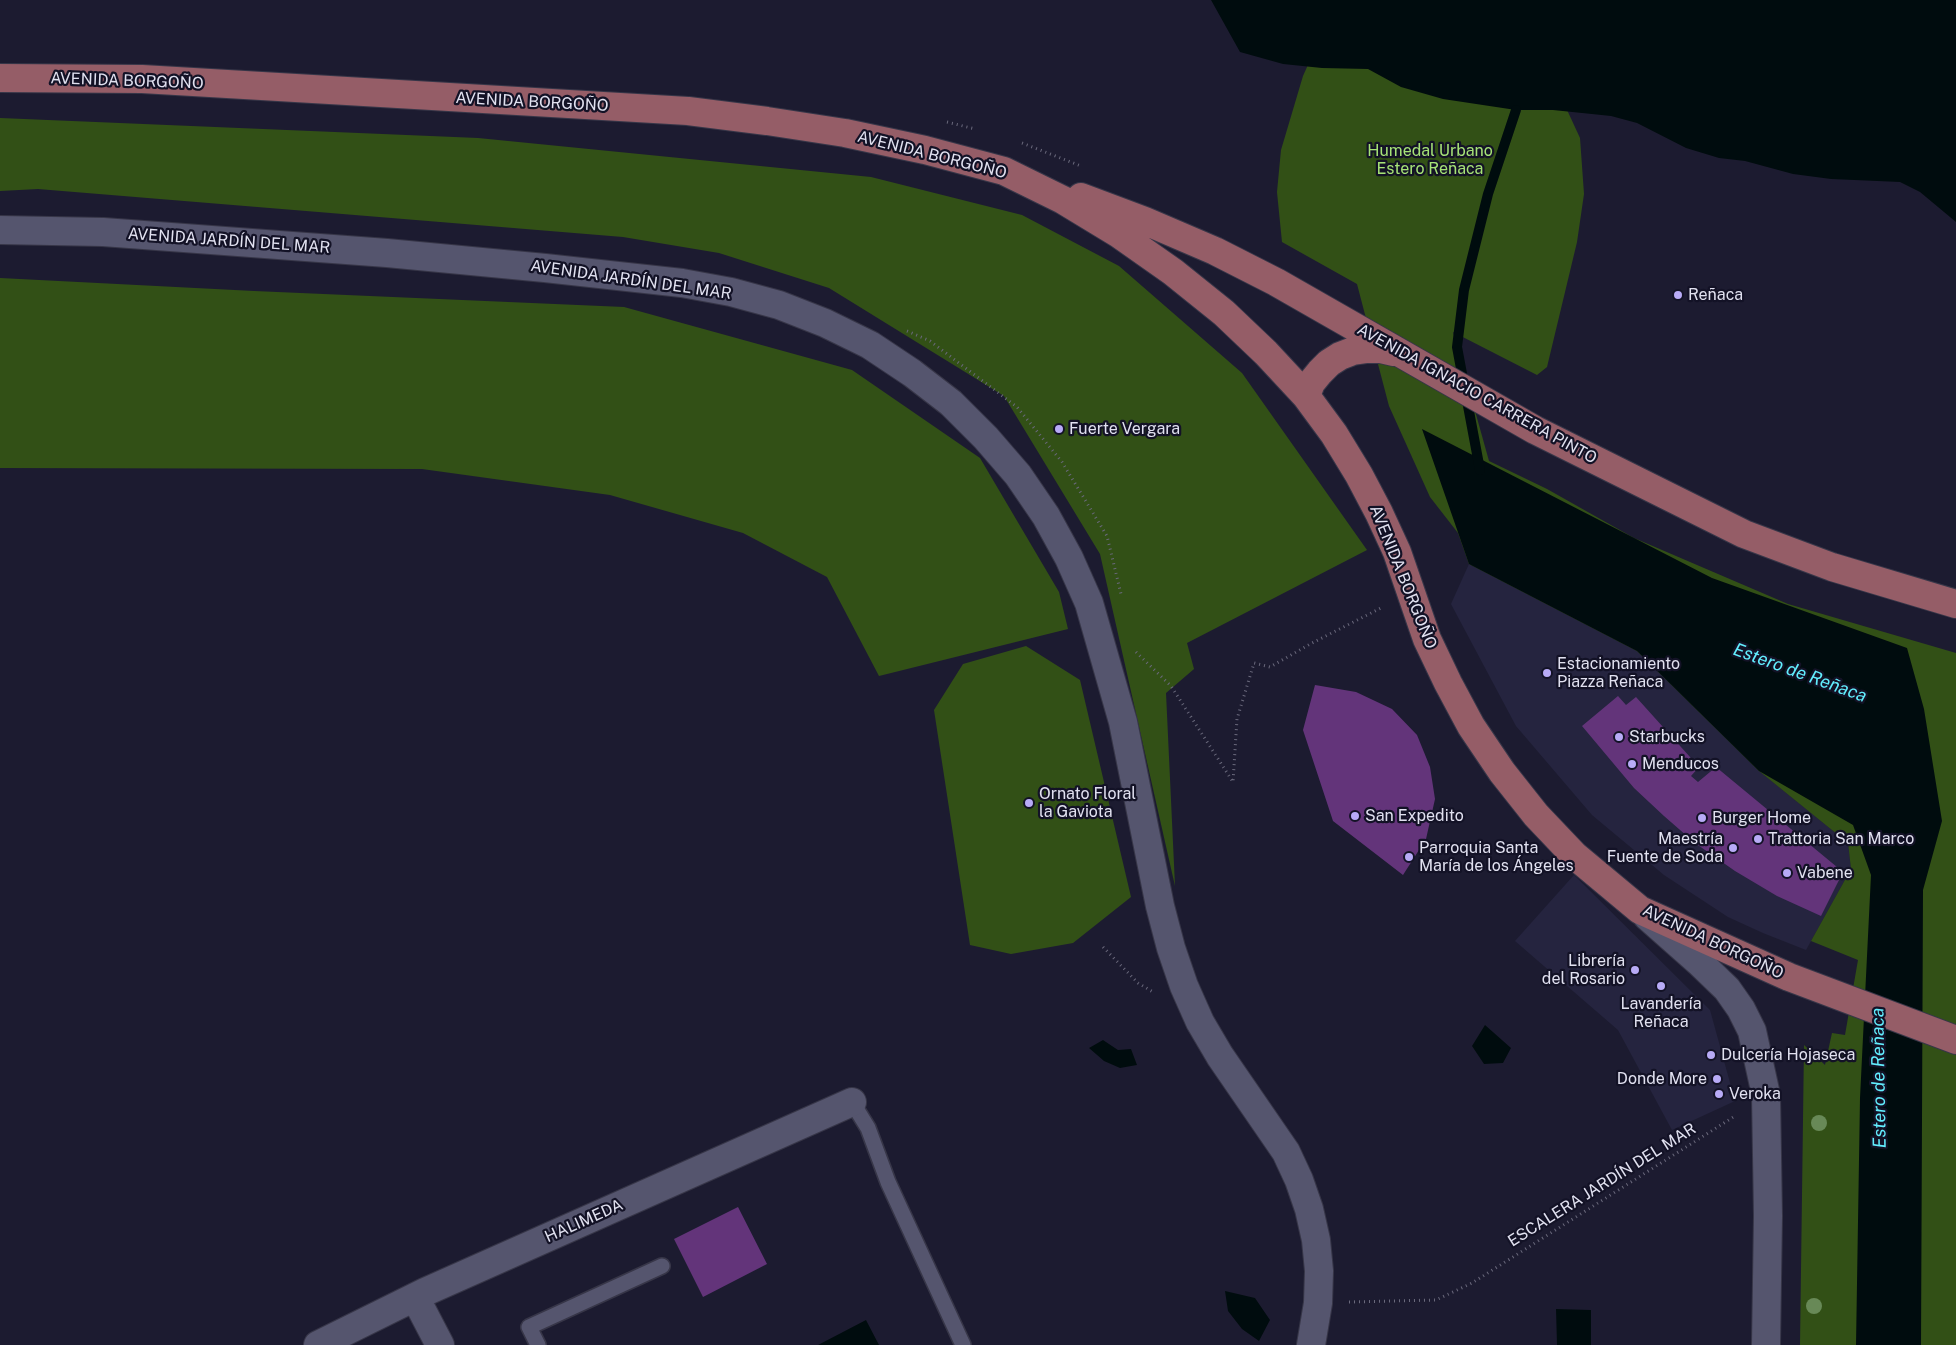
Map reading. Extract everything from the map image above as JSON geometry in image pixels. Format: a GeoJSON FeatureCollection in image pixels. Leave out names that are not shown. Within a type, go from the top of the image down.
{"type":"FeatureCollection","features":[{"type":"Feature","properties":{"kind":"main road","name":"AVENIDA BORGOÑO"},"geometry":{"type":"LineString","coordinates":[[0,78],[142,79],[688,111],[845,133],[925,150],[1004,171],[1063,200],[1119,234],[1173,272],[1224,313],[1306,396],[1334,434],[1379,513],[1397,552],[1428,639],[1448,683],[1472,726],[1502,772],[1536,815],[1574,855],[1640,910],[1789,977],[1956,1040]]}},
{"type":"Feature","properties":{"kind":"main road","name":"AVENIDA IGNACIO CARRERA PINTO"},"geometry":{"type":"LineString","coordinates":[[1004,171],[1076,194],[1146,221],[1214,251],[1310,301],[1395,352],[1535,430],[1744,534],[1832,567],[1956,604]]}},
{"type":"Feature","properties":{"kind":"main road"},"geometry":{"type":"LineString","coordinates":[[1306,396],[1320,372],[1340,356],[1367,348],[1395,352]]}},
{"type":"Feature","properties":{"kind":"street","name":"AVENIDA JARDÍN DEL MAR"},"geometry":{"type":"LineString","coordinates":[[0,230],[103,232],[387,253],[682,283],[731,292],[779,305],[825,323],[870,345],[912,372],[951,403],[986,438],[1023,483],[1046,516],[1069,558],[1088,603],[1123,722],[1160,906],[1171,948],[1184,986],[1200,1022],[1220,1056],[1286,1152],[1300,1180],[1309,1209],[1316,1240],[1319,1271],[1318,1303],[1311,1345]]}},
{"type":"Feature","properties":{"kind":"street"},"geometry":{"type":"LineString","coordinates":[[1640,910],[1727,989],[1741,1009],[1752,1031],[1766,1095],[1768,1216],[1766,1345]]}},
{"type":"Feature","properties":{"kind":"street","name":"HALIMEDA"},"geometry":{"type":"LineString","coordinates":[[318,1345],[415,1297],[852,1102]]}},
{"type":"Feature","properties":{"kind":"street"},"geometry":{"type":"LineString","coordinates":[[415,1297],[440,1345]]}},
{"type":"Feature","properties":{"kind":"lane"},"geometry":{"type":"LineString","coordinates":[[852,1102],[868,1128],[888,1182],[963,1345]]}},
{"type":"Feature","properties":{"kind":"lane"},"geometry":{"type":"LineString","coordinates":[[538,1345],[529,1327],[662,1266]]}},
{"type":"Feature","properties":{"kind":"path"},"geometry":{"type":"LineString","coordinates":[[904,329],[930,341],[1017,407],[1062,462],[1108,536],[1123,603]]}},
{"type":"Feature","properties":{"kind":"path"},"geometry":{"type":"LineString","coordinates":[[1134,650],[1171,686],[1233,782],[1236,719],[1254,662],[1270,667],[1411,592]]}},
{"type":"Feature","properties":{"kind":"path","name":"ESCALERA JARDÍN DEL MAR"},"geometry":{"type":"LineString","coordinates":[[1318,1303],[1436,1300],[1472,1283],[1737,1114]]}},
{"type":"Feature","properties":{"kind":"shaded area"},"geometry":{"type":"Polygon","coordinates":[[[1469,564],[1637,651],[1759,771],[1848,843],[1851,869],[1806,950],[1728,917],[1664,875],[1592,815],[1516,726],[1451,604],[1469,564]]]}},
{"type":"Feature","properties":{"kind":"shaded area"},"geometry":{"type":"Polygon","coordinates":[[[1574,875],[1710,1010],[1735,1101],[1672,1130],[1618,1030],[1515,941],[1574,875]]]}},
{"type":"Feature","properties":{"kind":"green space","name":"Humedal Urbano Estero Reñaca"},"geometry":{"type":"Polygon","coordinates":[[[1425,0],[1550,73],[1580,138],[1584,194],[1577,242],[1547,367],[1537,375],[1453,332],[1489,461],[1547,489],[1634,538],[1788,604],[1956,653],[1956,1345],[1800,1345],[1804,1045],[1825,1065],[1832,1033],[1845,1035],[1858,960],[1811,941],[1851,869],[1848,843],[1759,771],[1637,651],[1469,564],[1458,533],[1430,497],[1389,406],[1357,284],[1282,242],[1277,192],[1281,150],[1303,76],[1327,22],[1425,0]]]}},
{"type":"Feature","properties":{"kind":"green space"},"geometry":{"type":"Polygon","coordinates":[[[0,118],[478,138],[871,177],[1022,215],[1119,266],[1242,373],[1367,550],[1187,643],[1194,669],[1166,693],[1175,886],[1100,554],[1004,396],[829,288],[719,253],[623,237],[38,189],[0,191],[0,118]]]}},
{"type":"Feature","properties":{"kind":"green space"},"geometry":{"type":"Polygon","coordinates":[[[0,278],[624,307],[852,370],[980,458],[1059,592],[1068,629],[879,676],[827,577],[743,533],[610,495],[422,469],[0,468],[0,278]]]}},
{"type":"Feature","properties":{"kind":"green space","name":"Ornato Floral la Gaviota"},"geometry":{"type":"Polygon","coordinates":[[[1026,646],[1080,680],[1131,897],[1073,943],[1011,954],[970,945],[934,710],[963,664],[1026,646]]]}},
{"type":"Feature","properties":{"kind":"water"},"geometry":{"type":"Polygon","coordinates":[[[1211,0],[1956,0],[1956,222],[1920,192],[1900,182],[1831,179],[1793,174],[1745,161],[1719,158],[1686,148],[1637,123],[1611,116],[1553,110],[1516,110],[1443,99],[1401,87],[1368,69],[1322,68],[1283,64],[1240,52],[1211,0]]]}},
{"type":"Feature","properties":{"kind":"water"},"geometry":{"type":"Polygon","coordinates":[[[1422,429],[1712,578],[1907,648],[1924,709],[1942,821],[1923,890],[1921,1345],[1856,1345],[1860,1098],[1871,875],[1853,825],[1759,771],[1637,651],[1469,564],[1422,429]]]}},
{"type":"Feature","properties":{"kind":"water"},"geometry":{"type":"Polygon","coordinates":[[[1485,1025],[1511,1048],[1503,1063],[1484,1064],[1472,1046],[1485,1025]]]}},
{"type":"Feature","properties":{"kind":"water"},"geometry":{"type":"Polygon","coordinates":[[[1103,1040],[1118,1050],[1131,1049],[1137,1065],[1120,1068],[1104,1061],[1089,1048],[1103,1040]]]}},
{"type":"Feature","properties":{"kind":"water"},"geometry":{"type":"Polygon","coordinates":[[[1225,1291],[1255,1298],[1270,1320],[1259,1341],[1242,1329],[1228,1311],[1225,1291]]]}},
{"type":"Feature","properties":{"kind":"water"},"geometry":{"type":"Polygon","coordinates":[[[1556,1309],[1591,1310],[1591,1345],[1557,1345],[1556,1309]]]}},
{"type":"Feature","properties":{"kind":"water"},"geometry":{"type":"Polygon","coordinates":[[[866,1320],[879,1345],[818,1345],[866,1320]]]}},
{"type":"Feature","properties":{"kind":"building"},"geometry":{"type":"Polygon","coordinates":[[[1315,685],[1356,692],[1392,709],[1417,735],[1430,767],[1435,799],[1426,839],[1403,875],[1333,821],[1303,730],[1315,685]]]}},
{"type":"Feature","properties":{"kind":"building"},"geometry":{"type":"Polygon","coordinates":[[[1618,696],[1626,705],[1636,697],[1699,767],[1691,776],[1698,782],[1716,767],[1843,872],[1821,916],[1777,896],[1735,871],[1695,843],[1634,788],[1582,726],[1618,696]]]}},
{"type":"Feature","properties":{"kind":"building"},"geometry":{"type":"Polygon","coordinates":[[[738,1207],[767,1264],[703,1297],[674,1239],[738,1207]]]}},
{"type":"Feature","properties":{"kind":"waterway","name":"Estero de Reñaca"},"geometry":{"type":"LineString","coordinates":[[1480,470],[1457,347],[1464,290],[1488,194],[1516,110]]}},
{"type":"Feature","properties":{"kind":"place","name":"Reñaca"},"geometry":{"type":"Point","coordinates":[1678,295]}},
{"type":"Feature","properties":{"kind":"place","name":"Fuerte Vergara"},"geometry":{"type":"Point","coordinates":[1059,429]}},
{"type":"Feature","properties":{"kind":"place","name":"Estacionamiento Piazza Reñaca"},"geometry":{"type":"Point","coordinates":[1547,673]}},
{"type":"Feature","properties":{"kind":"place","name":"Starbucks"},"geometry":{"type":"Point","coordinates":[1619,737]}},
{"type":"Feature","properties":{"kind":"place","name":"Menducos"},"geometry":{"type":"Point","coordinates":[1632,764]}},
{"type":"Feature","properties":{"kind":"place","name":"Ornato Floral la Gaviota"},"geometry":{"type":"Point","coordinates":[1029,803]}},
{"type":"Feature","properties":{"kind":"place","name":"San Expedito"},"geometry":{"type":"Point","coordinates":[1355,816]}},
{"type":"Feature","properties":{"kind":"place","name":"Burger Home"},"geometry":{"type":"Point","coordinates":[1702,818]}},
{"type":"Feature","properties":{"kind":"place","name":"Trattoria San Marco"},"geometry":{"type":"Point","coordinates":[1758,839]}},
{"type":"Feature","properties":{"kind":"place","name":"Maestría Fuente de Soda"},"geometry":{"type":"Point","coordinates":[1733,848]}},
{"type":"Feature","properties":{"kind":"place","name":"Parroquia Santa María de los Ángeles"},"geometry":{"type":"Point","coordinates":[1409,857]}},
{"type":"Feature","properties":{"kind":"place","name":"Vabene"},"geometry":{"type":"Point","coordinates":[1787,873]}},
{"type":"Feature","properties":{"kind":"place","name":"Librería del Rosario"},"geometry":{"type":"Point","coordinates":[1635,970]}},
{"type":"Feature","properties":{"kind":"place","name":"Lavandería Reñaca"},"geometry":{"type":"Point","coordinates":[1661,986]}},
{"type":"Feature","properties":{"kind":"place","name":"Dulcería Hojaseca"},"geometry":{"type":"Point","coordinates":[1711,1055]}},
{"type":"Feature","properties":{"kind":"place","name":"Donde More"},"geometry":{"type":"Point","coordinates":[1717,1079]}},
{"type":"Feature","properties":{"kind":"place","name":"Veroka"},"geometry":{"type":"Point","coordinates":[1719,1094]}}]}
